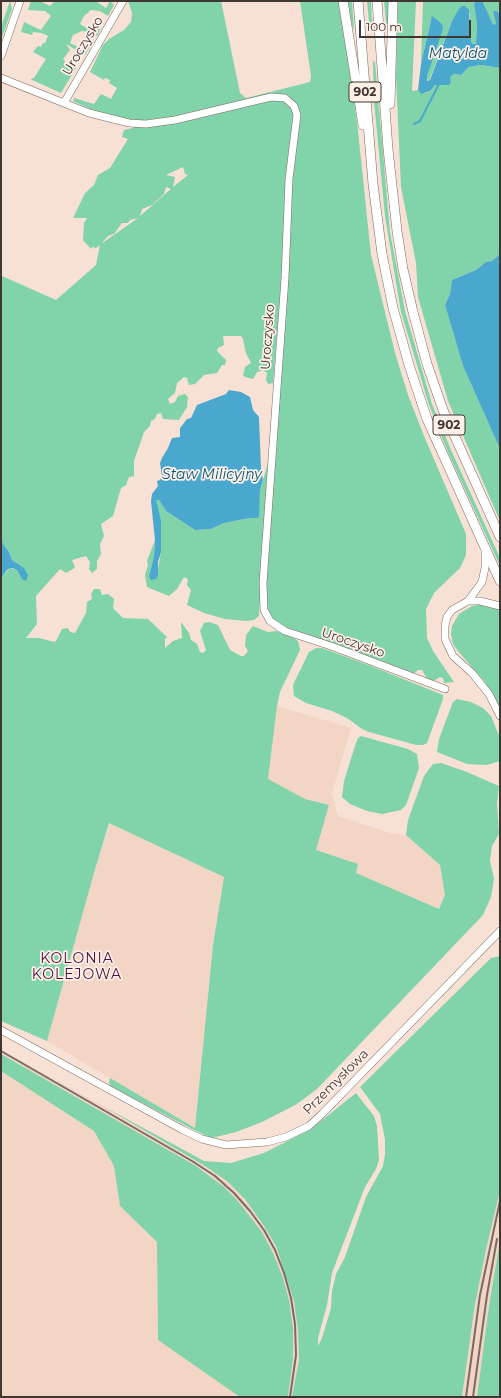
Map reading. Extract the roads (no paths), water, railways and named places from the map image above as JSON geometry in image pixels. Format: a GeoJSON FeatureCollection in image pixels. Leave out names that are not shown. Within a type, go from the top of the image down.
{"type":"FeatureCollection","features":[{"type":"Feature","properties":{"kind":"main road"},"geometry":{"type":"LineString","coordinates":[[343,1],[373,184]]}},
{"type":"Feature","properties":{"kind":"main road","name":"902"},"geometry":{"type":"LineString","coordinates":[[358,1],[373,184],[382,254],[393,308],[409,365],[427,419],[500,581]]}},
{"type":"Feature","properties":{"kind":"main road","name":"902"},"geometry":{"type":"LineString","coordinates":[[377,1],[388,149],[403,269],[427,364],[442,410],[500,537]]}},
{"type":"Feature","properties":{"kind":"main road"},"geometry":{"type":"LineString","coordinates":[[388,149],[393,1]]}},
{"type":"Feature","properties":{"kind":"street"},"geometry":{"type":"LineString","coordinates":[[1,56],[20,1]]}},
{"type":"Feature","properties":{"kind":"street","name":"Uroczysko"},"geometry":{"type":"LineString","coordinates":[[64,103],[123,1]]}},
{"type":"Feature","properties":{"kind":"street","name":"Uroczysko"},"geometry":{"type":"LineString","coordinates":[[1,78],[105,118],[135,124],[175,120],[271,97],[285,98],[294,106],[296,115],[289,179],[285,278],[263,583],[264,610],[270,621],[284,631],[331,646],[445,689]]}},
{"type":"Feature","properties":{"kind":"street"},"geometry":{"type":"LineString","coordinates":[[484,547],[485,568],[482,582],[477,591],[468,601],[452,610],[444,626],[445,639],[453,656],[472,672],[489,694],[500,716]]}},
{"type":"Feature","properties":{"kind":"street"},"geometry":{"type":"LineString","coordinates":[[468,601],[480,601],[500,606]]}},
{"type":"Feature","properties":{"kind":"street","name":"Przemysłowa"},"geometry":{"type":"LineString","coordinates":[[1,1030],[202,1139],[226,1145],[267,1142],[286,1137],[308,1126],[322,1114],[500,931]]}},
{"type":"Feature","properties":{"kind":"water","name":"Matylda"},"geometry":{"type":"Polygon","coordinates":[[[475,1],[483,2],[493,25],[496,24],[493,11],[497,11],[500,15],[500,68],[481,65],[469,67],[461,75],[454,74],[450,77],[451,83],[449,85],[435,85],[430,91],[421,94],[418,90],[421,64],[432,16],[442,24],[443,29],[427,76],[427,81],[430,80],[452,21],[462,6],[465,6],[469,10],[471,41],[472,44],[476,44],[477,24],[474,5],[475,1]]]}},
{"type":"Feature","properties":{"kind":"water"},"geometry":{"type":"Polygon","coordinates":[[[500,254],[500,449],[463,366],[445,305],[450,294],[452,280],[476,270],[486,262],[492,261],[500,254]]]}},
{"type":"Feature","properties":{"kind":"water","name":"Staw Milicyjny"},"geometry":{"type":"Polygon","coordinates":[[[229,390],[241,392],[250,397],[253,410],[259,417],[261,469],[263,480],[260,490],[258,518],[224,523],[211,529],[195,530],[166,511],[159,500],[156,500],[161,520],[161,552],[158,562],[158,576],[156,579],[151,580],[149,576],[154,556],[155,540],[151,501],[152,494],[158,486],[157,481],[160,480],[162,476],[160,463],[162,458],[172,438],[180,437],[180,428],[187,419],[191,418],[197,405],[226,394],[229,390]]]}},
{"type":"Feature","properties":{"kind":"water"},"geometry":{"type":"Polygon","coordinates":[[[1,532],[3,544],[9,552],[12,560],[24,568],[28,575],[26,581],[22,579],[17,570],[12,568],[8,569],[1,578],[1,532]]]}},
{"type":"Feature","properties":{"kind":"waterway"},"geometry":{"type":"LineString","coordinates":[[414,124],[420,121],[439,84]]}},
{"type":"Feature","properties":{"kind":"railway"},"geometry":{"type":"LineString","coordinates":[[1,1051],[192,1161],[215,1176],[234,1193],[250,1211],[264,1230],[275,1250],[284,1273],[291,1298],[295,1324],[296,1355],[290,1397]]}},
{"type":"Feature","properties":{"kind":"railway"},"geometry":{"type":"LineString","coordinates":[[466,1397],[480,1295],[500,1201]]}},
{"type":"Feature","properties":{"kind":"railway"},"geometry":{"type":"LineString","coordinates":[[473,1397],[487,1295],[497,1239]]}},
{"type":"Feature","properties":{"kind":"district","name":"KOLONIA KOLEJOWA"},"geometry":{"type":"Point","coordinates":[77,968]}}]}
